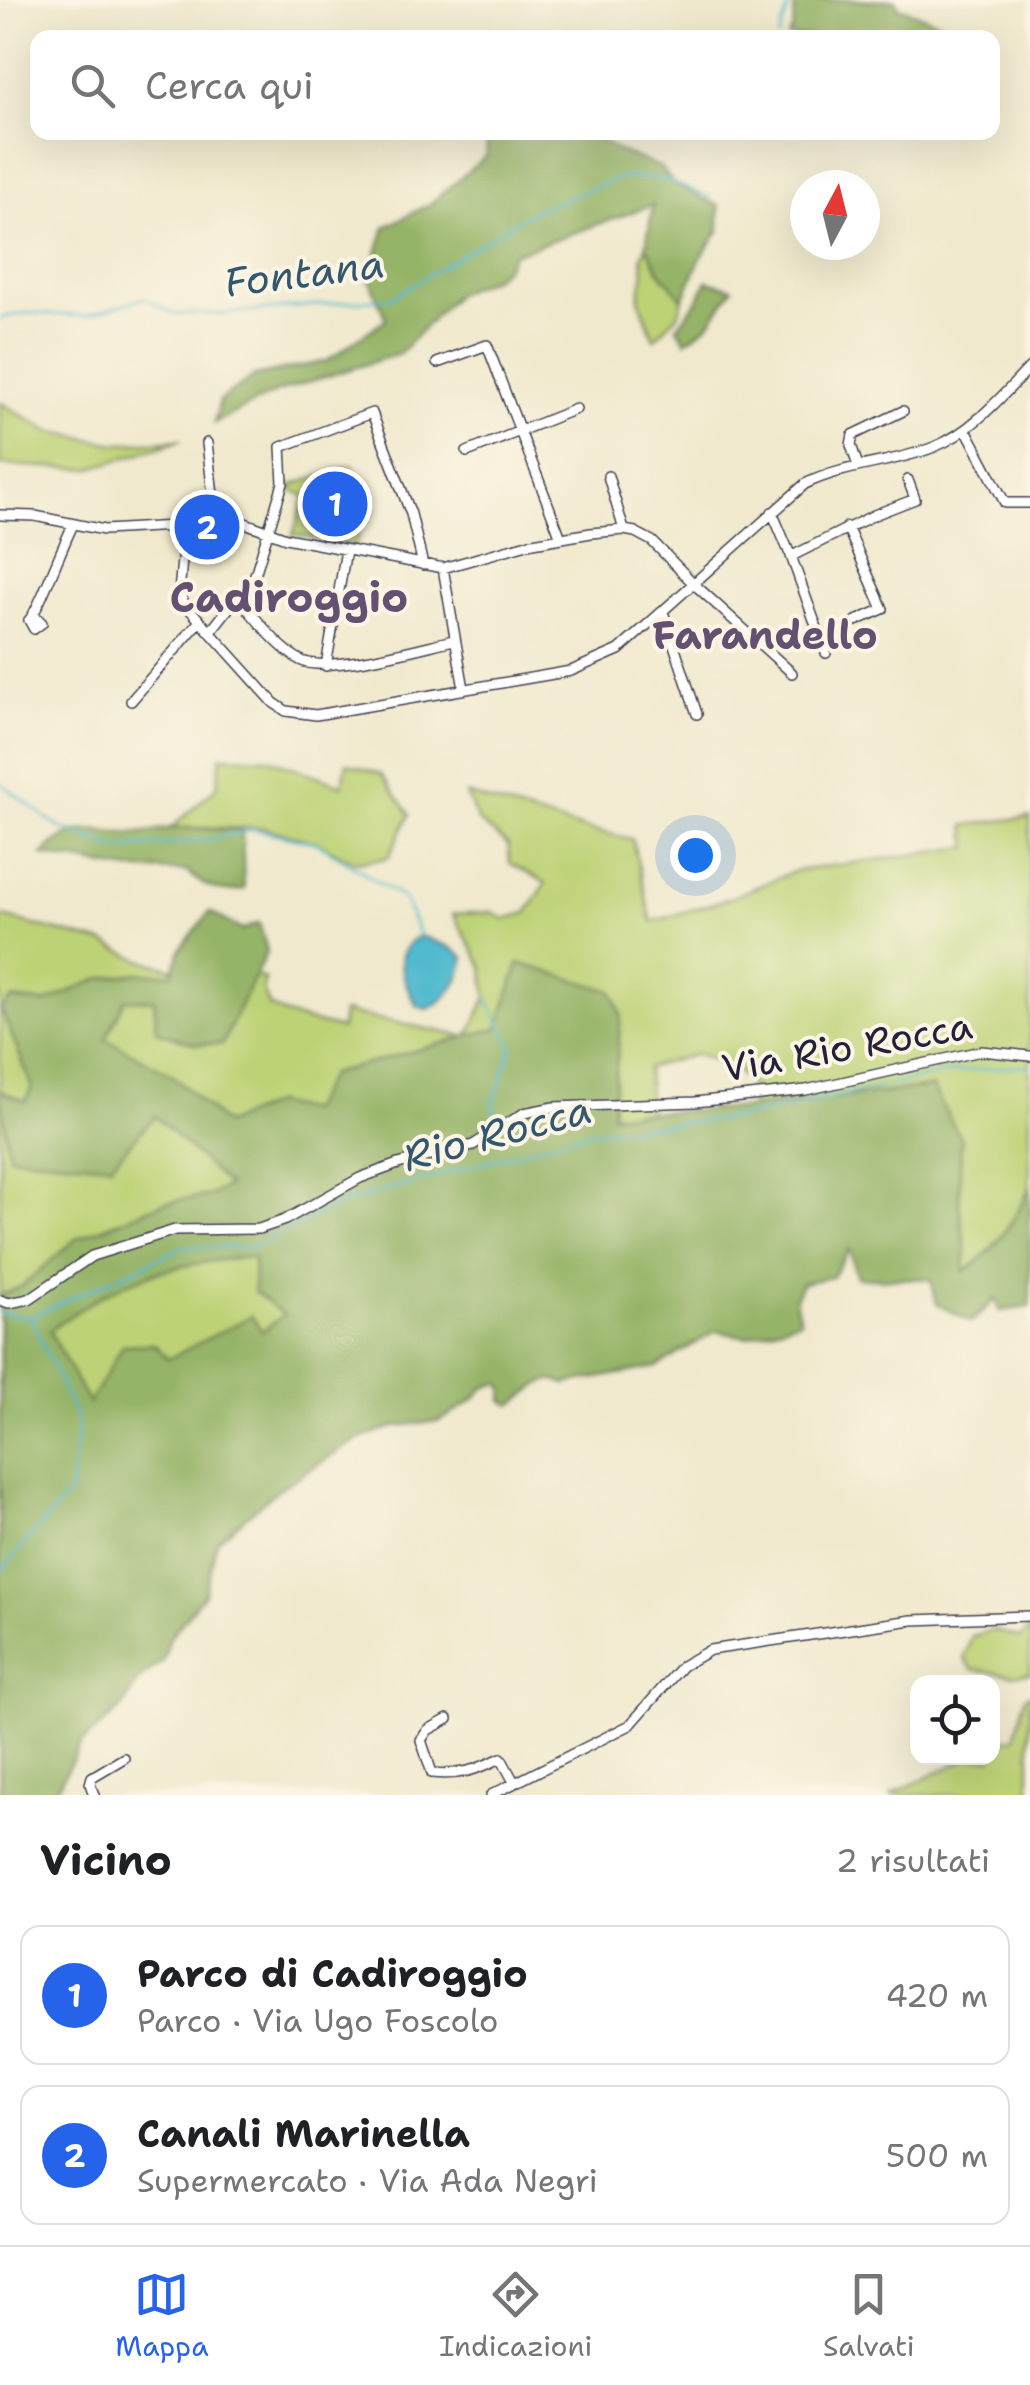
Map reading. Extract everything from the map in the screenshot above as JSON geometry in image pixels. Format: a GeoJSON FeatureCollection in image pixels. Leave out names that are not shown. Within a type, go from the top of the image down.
{"type":"FeatureCollection","features":[{"type":"Feature","properties":{"kind":"street"},"geometry":{"type":"LineString","coordinates":[[437,364],[487,345],[561,538]]}},
{"type":"Feature","properties":{"kind":"street"},"geometry":{"type":"LineString","coordinates":[[174,526],[184,538],[179,592],[200,621],[286,711],[302,716],[570,671],[619,650],[805,484],[834,471],[938,446],[966,429],[1030,367]]}},
{"type":"Feature","properties":{"kind":"street"},"geometry":{"type":"LineString","coordinates":[[466,452],[576,409]]}},
{"type":"Feature","properties":{"kind":"street"},"geometry":{"type":"LineString","coordinates":[[858,466],[851,445],[854,435],[904,411]]}},
{"type":"Feature","properties":{"kind":"street"},"geometry":{"type":"LineString","coordinates":[[210,632],[254,575],[284,483],[282,447],[372,413],[410,514],[423,564]]}},
{"type":"Feature","properties":{"kind":"street"},"geometry":{"type":"LineString","coordinates":[[966,429],[1005,503],[1030,503]]}},
{"type":"Feature","properties":{"kind":"street"},"geometry":{"type":"LineString","coordinates":[[206,443],[215,512]]}},
{"type":"Feature","properties":{"kind":"street"},"geometry":{"type":"LineString","coordinates":[[608,476],[624,530]]}},
{"type":"Feature","properties":{"kind":"street"},"geometry":{"type":"LineString","coordinates":[[791,556],[847,527],[916,499],[908,480]]}},
{"type":"Feature","properties":{"kind":"street"},"geometry":{"type":"LineString","coordinates":[[0,515],[35,516],[117,531],[174,526],[190,514],[215,512],[269,532],[443,568],[520,546],[624,530],[652,541],[792,673]]}},
{"type":"Feature","properties":{"kind":"street"},"geometry":{"type":"LineString","coordinates":[[772,512],[826,653]]}},
{"type":"Feature","properties":{"kind":"street"},"geometry":{"type":"LineString","coordinates":[[35,616],[47,578],[73,526]]}},
{"type":"Feature","properties":{"kind":"street"},"geometry":{"type":"LineString","coordinates":[[847,527],[883,609],[856,621]]}},
{"type":"Feature","properties":{"kind":"street"},"geometry":{"type":"LineString","coordinates":[[326,666],[346,550]]}},
{"type":"Feature","properties":{"kind":"street"},"geometry":{"type":"LineString","coordinates":[[443,568],[464,689]]}},
{"type":"Feature","properties":{"kind":"street"},"geometry":{"type":"LineString","coordinates":[[238,598],[302,662],[326,666],[454,640]]}},
{"type":"Feature","properties":{"kind":"street"},"geometry":{"type":"LineString","coordinates":[[663,612],[697,714]]}},
{"type":"Feature","properties":{"kind":"street"},"geometry":{"type":"LineString","coordinates":[[131,701],[200,621]]}},
{"type":"Feature","properties":{"kind":"street","name":"Via Rio Rocca"},"geometry":{"type":"LineString","coordinates":[[0,1300],[9,1303],[29,1299],[92,1256],[175,1230],[259,1229],[285,1220],[360,1178],[472,1145],[524,1113],[554,1107],[695,1102],[806,1090],[980,1052],[1030,1056]]}},
{"type":"Feature","properties":{"kind":"street"},"geometry":{"type":"LineString","coordinates":[[492,1795],[630,1725],[682,1666],[710,1650],[912,1620],[1030,1616]]}},
{"type":"Feature","properties":{"kind":"street"},"geometry":{"type":"LineString","coordinates":[[448,1719],[428,1730],[421,1740],[432,1773],[469,1773],[500,1758],[514,1782]]}},
{"type":"Feature","properties":{"kind":"street"},"geometry":{"type":"LineString","coordinates":[[94,1795],[92,1777],[124,1758]]}},
{"type":"Feature","properties":{"kind":"green space"},"geometry":{"type":"Polygon","coordinates":[[[795,0],[895,0],[898,7],[942,23],[941,30],[793,28],[795,0]]]}},
{"type":"Feature","properties":{"kind":"green space"},"geometry":{"type":"Polygon","coordinates":[[[601,140],[660,167],[674,184],[719,206],[719,231],[701,257],[683,299],[660,272],[646,246],[653,205],[513,254],[495,277],[456,294],[399,354],[277,392],[214,423],[220,400],[255,376],[327,361],[386,319],[369,279],[385,227],[430,204],[486,156],[487,143],[601,140]]]}},
{"type":"Feature","properties":{"kind":"green space"},"geometry":{"type":"Polygon","coordinates":[[[646,246],[660,272],[683,299],[678,315],[654,339],[639,299],[646,246]]]}},
{"type":"Feature","properties":{"kind":"green space"},"geometry":{"type":"Polygon","coordinates":[[[707,281],[733,288],[708,325],[686,341],[677,327],[707,281]]]}},
{"type":"Feature","properties":{"kind":"green space"},"geometry":{"type":"Polygon","coordinates":[[[0,402],[49,431],[115,444],[182,440],[89,469],[0,465],[0,402]]]}},
{"type":"Feature","properties":{"kind":"green space"},"geometry":{"type":"Polygon","coordinates":[[[352,465],[371,513],[361,518],[356,546],[293,534],[306,496],[289,489],[290,486],[352,465]]]}},
{"type":"Feature","properties":{"kind":"green space"},"geometry":{"type":"Polygon","coordinates":[[[221,756],[267,758],[342,785],[347,763],[381,774],[410,814],[388,858],[354,862],[318,843],[264,828],[171,828],[217,787],[221,756]]]}},
{"type":"Feature","properties":{"kind":"green space"},"geometry":{"type":"Polygon","coordinates":[[[466,794],[632,839],[652,922],[730,898],[795,871],[969,847],[965,825],[1030,817],[1030,1186],[1011,1223],[994,1245],[963,1273],[966,1251],[959,1204],[961,1139],[932,1087],[752,1107],[751,1086],[734,1067],[697,1054],[647,1068],[650,1112],[611,1114],[621,1015],[498,1028],[468,1036],[487,997],[483,967],[453,914],[493,912],[504,919],[527,913],[546,883],[510,863],[508,845],[478,821],[466,794]]]}},
{"type":"Feature","properties":{"kind":"green space"},"geometry":{"type":"Polygon","coordinates":[[[171,828],[242,830],[244,889],[213,888],[187,871],[129,870],[42,855],[65,836],[84,830],[136,833],[171,828]]]}},
{"type":"Feature","properties":{"kind":"green space"},"geometry":{"type":"Polygon","coordinates":[[[210,912],[242,930],[259,923],[267,951],[223,1044],[195,1044],[157,1031],[154,1000],[125,999],[106,1039],[172,1075],[225,1124],[275,1103],[309,1111],[330,1074],[498,1028],[519,963],[612,991],[621,1015],[612,1114],[744,1108],[932,1087],[961,1139],[959,1204],[966,1252],[963,1272],[1003,1234],[1030,1186],[1030,1307],[999,1311],[996,1299],[971,1322],[937,1304],[931,1279],[857,1278],[849,1249],[832,1277],[802,1283],[795,1299],[800,1320],[746,1337],[716,1331],[656,1367],[565,1384],[549,1381],[511,1405],[503,1400],[504,1388],[499,1383],[484,1388],[440,1421],[395,1426],[355,1441],[277,1490],[217,1541],[204,1594],[170,1637],[163,1661],[138,1680],[122,1708],[82,1742],[53,1795],[0,1795],[0,1296],[21,1287],[76,1239],[163,1203],[211,1195],[228,1185],[155,1116],[111,1165],[9,1156],[0,1091],[26,1101],[32,1086],[1,1009],[11,999],[45,1003],[98,979],[138,973],[172,974],[181,948],[210,912]],[[253,1257],[195,1264],[121,1286],[50,1331],[89,1404],[123,1345],[154,1344],[168,1359],[251,1316],[262,1331],[284,1315],[254,1292],[253,1257]]]}},
{"type":"Feature","properties":{"kind":"green space"},"geometry":{"type":"Polygon","coordinates":[[[0,916],[104,943],[141,960],[181,971],[254,975],[265,979],[263,989],[269,1006],[289,1016],[341,1029],[343,1012],[466,1037],[371,1063],[382,1422],[277,1490],[217,1541],[204,1594],[170,1637],[163,1661],[138,1680],[122,1708],[82,1742],[53,1795],[0,1795],[0,916]]]}},
{"type":"Feature","properties":{"kind":"green space"},"geometry":{"type":"Polygon","coordinates":[[[1030,1627],[1030,1673],[1012,1675],[972,1669],[964,1658],[972,1636],[993,1630],[1021,1638],[1030,1627]]]}},
{"type":"Feature","properties":{"kind":"green space"},"geometry":{"type":"Polygon","coordinates":[[[1030,1694],[1030,1795],[890,1795],[953,1765],[1000,1765],[1000,1740],[1015,1738],[1025,1697],[1030,1694]]]}},
{"type":"Feature","properties":{"kind":"water"},"geometry":{"type":"Polygon","coordinates":[[[420,936],[464,957],[453,988],[428,1009],[417,1006],[402,968],[404,950],[420,936]]]}},
{"type":"Feature","properties":{"kind":"waterway"},"geometry":{"type":"LineString","coordinates":[[781,30],[791,0]]}},
{"type":"Feature","properties":{"kind":"waterway","name":"Fontana"},"geometry":{"type":"LineString","coordinates":[[0,318],[26,313],[85,316],[145,298],[174,314],[221,314],[391,298],[533,211],[622,177],[660,178],[710,197]]}},
{"type":"Feature","properties":{"kind":"waterway"},"geometry":{"type":"LineString","coordinates":[[0,783],[59,827],[119,849],[207,840],[254,829],[318,843],[404,899],[420,936]]}},
{"type":"Feature","properties":{"kind":"waterway"},"geometry":{"type":"LineString","coordinates":[[487,998],[512,1047],[493,1104],[495,1121]]}},
{"type":"Feature","properties":{"kind":"waterway","name":"Rio Rocca"},"geometry":{"type":"LineString","coordinates":[[0,1313],[30,1317],[183,1247],[254,1247],[341,1204],[592,1131],[736,1118],[947,1073],[1022,1065],[1030,1068]]}},
{"type":"Feature","properties":{"kind":"waterway"},"geometry":{"type":"LineString","coordinates":[[31,1319],[78,1421]]}},
{"type":"Feature","properties":{"kind":"waterway"},"geometry":{"type":"LineString","coordinates":[[0,1572],[70,1492],[78,1426]]}},
{"type":"Feature","properties":{"kind":"place","name":"Parco di Cadiroggio"},"geometry":{"type":"Point","coordinates":[335,504]}},
{"type":"Feature","properties":{"kind":"place","name":"Canali Marinella"},"geometry":{"type":"Point","coordinates":[207,527]}},
{"type":"Feature","properties":{"kind":"district","name":"Cadiroggio"},"geometry":{"type":"Point","coordinates":[289,597]}},
{"type":"Feature","properties":{"kind":"district","name":"Farandello"},"geometry":{"type":"Point","coordinates":[765,635]}}]}
